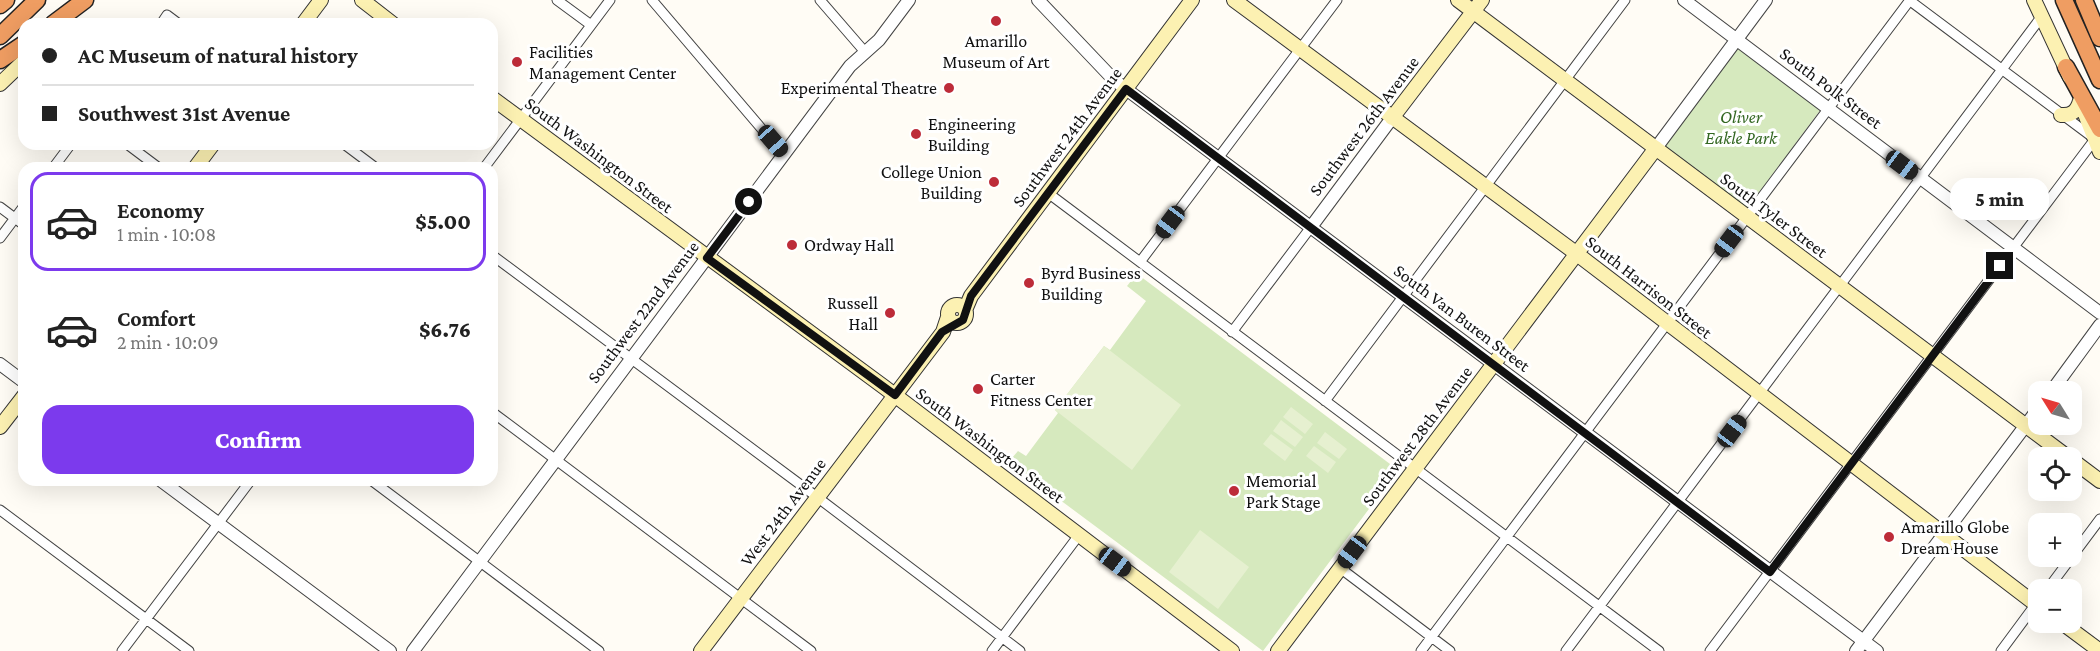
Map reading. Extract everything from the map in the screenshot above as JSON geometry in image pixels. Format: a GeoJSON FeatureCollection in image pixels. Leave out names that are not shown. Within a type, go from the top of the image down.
{"type":"FeatureCollection","features":[{"type":"Feature","properties":{"kind":"highway"},"geometry":{"type":"LineString","coordinates":[[0,5],[6,0]]}},
{"type":"Feature","properties":{"kind":"highway"},"geometry":{"type":"LineString","coordinates":[[18,18],[37,0]]}},
{"type":"Feature","properties":{"kind":"highway"},"geometry":{"type":"LineString","coordinates":[[61,18],[87,0]]}},
{"type":"Feature","properties":{"kind":"highway"},"geometry":{"type":"LineString","coordinates":[[2064,0],[2100,80]]}},
{"type":"Feature","properties":{"kind":"highway"},"geometry":{"type":"LineString","coordinates":[[2084,0],[2100,37]]}},
{"type":"Feature","properties":{"kind":"highway"},"geometry":{"type":"LineString","coordinates":[[2090,0],[2100,37]]}},
{"type":"Feature","properties":{"kind":"highway"},"geometry":{"type":"LineString","coordinates":[[0,36],[18,18]]}},
{"type":"Feature","properties":{"kind":"highway"},"geometry":{"type":"LineString","coordinates":[[0,60],[18,48]]}},
{"type":"Feature","properties":{"kind":"highway"},"geometry":{"type":"LineString","coordinates":[[2066,68],[2098,140]]}},
{"type":"Feature","properties":{"kind":"main road"},"geometry":{"type":"LineString","coordinates":[[69,18],[87,0]]}},
{"type":"Feature","properties":{"kind":"main road"},"geometry":{"type":"LineString","coordinates":[[308,18],[321,0]]}},
{"type":"Feature","properties":{"kind":"main road"},"geometry":{"type":"LineString","coordinates":[[362,0],[385,18]]}},
{"type":"Feature","properties":{"kind":"main road","name":"Southwest 24th Avenue"},"geometry":{"type":"LineString","coordinates":[[895,395],[942,332],[959,315],[1192,0]]}},
{"type":"Feature","properties":{"kind":"main road","name":"South Harrison Street"},"geometry":{"type":"LineString","coordinates":[[1234,0],[1486,186],[2028,597]]}},
{"type":"Feature","properties":{"kind":"main road","name":"South Tyler Street"},"geometry":{"type":"LineString","coordinates":[[1458,0],[1478,6],[1565,79],[2055,447]]}},
{"type":"Feature","properties":{"kind":"main road"},"geometry":{"type":"LineString","coordinates":[[2034,0],[2098,140]]}},
{"type":"Feature","properties":{"kind":"main road","name":"Southwest 26th Avenue"},"geometry":{"type":"LineString","coordinates":[[1392,118],[1478,6]]}},
{"type":"Feature","properties":{"kind":"main road"},"geometry":{"type":"LineString","coordinates":[[0,84],[18,68]]}},
{"type":"Feature","properties":{"kind":"main road"},"geometry":{"type":"LineString","coordinates":[[2061,115],[2066,116],[2075,111],[2080,101]]}},
{"type":"Feature","properties":{"kind":"main road","name":"South Washington Street"},"geometry":{"type":"LineString","coordinates":[[498,103],[895,395],[1232,651]]}},
{"type":"Feature","properties":{"kind":"main road","name":"Southwest 28th Avenue"},"geometry":{"type":"LineString","coordinates":[[1278,651],[1656,148]]}},
{"type":"Feature","properties":{"kind":"main road","name":"West 24th Avenue"},"geometry":{"type":"LineString","coordinates":[[701,651],[895,395]]}},
{"type":"Feature","properties":{"kind":"main road"},"geometry":{"type":"LineString","coordinates":[[0,427],[18,404]]}},
{"type":"Feature","properties":{"kind":"main road","name":"South Tyler Street"},"geometry":{"type":"LineString","coordinates":[[2082,467],[2100,481]]}},
{"type":"Feature","properties":{"kind":"main road"},"geometry":{"type":"LineString","coordinates":[[2076,633],[2100,651]]}},
{"type":"Feature","properties":{"kind":"street"},"geometry":{"type":"LineString","coordinates":[[557,0],[591,25]]}},
{"type":"Feature","properties":{"kind":"street"},"geometry":{"type":"LineString","coordinates":[[498,149],[609,0]]}},
{"type":"Feature","properties":{"kind":"street"},"geometry":{"type":"LineString","coordinates":[[652,0],[784,154]]}},
{"type":"Feature","properties":{"kind":"street"},"geometry":{"type":"LineString","coordinates":[[820,0],[865,52]]}},
{"type":"Feature","properties":{"kind":"street","name":"Southwest 22nd Avenue"},"geometry":{"type":"LineString","coordinates":[[413,651],[850,66],[879,40],[909,0]]}},
{"type":"Feature","properties":{"kind":"street","name":"South Van Buren Street"},"geometry":{"type":"LineString","coordinates":[[1038,0],[1114,80],[1770,572],[1860,646],[1877,651]]}},
{"type":"Feature","properties":{"kind":"street"},"geometry":{"type":"LineString","coordinates":[[1140,262],[1337,0]]}},
{"type":"Feature","properties":{"kind":"street"},"geometry":{"type":"LineString","coordinates":[[1324,401],[1625,0]]}},
{"type":"Feature","properties":{"kind":"street","name":"South Polk Street"},"geometry":{"type":"LineString","coordinates":[[1684,0],[2100,313]]}},
{"type":"Feature","properties":{"kind":"street","name":"Southwest 28th Avenue"},"geometry":{"type":"LineString","coordinates":[[1656,148],[1766,0]]}},
{"type":"Feature","properties":{"kind":"street"},"geometry":{"type":"LineString","coordinates":[[1421,651],[1909,0],[2061,115],[2098,140],[1710,651]]}},
{"type":"Feature","properties":{"kind":"street"},"geometry":{"type":"LineString","coordinates":[[1566,651],[2042,16]]}},
{"type":"Feature","properties":{"kind":"street","name":"Southwest 26th Avenue"},"geometry":{"type":"LineString","coordinates":[[1232,332],[1392,118]]}},
{"type":"Feature","properties":{"kind":"street"},"geometry":{"type":"LineString","coordinates":[[135,150],[151,162]]}},
{"type":"Feature","properties":{"kind":"street"},"geometry":{"type":"LineString","coordinates":[[352,150],[368,162]]}},
{"type":"Feature","properties":{"kind":"street"},"geometry":{"type":"LineString","coordinates":[[1048,193],[1659,651]]}},
{"type":"Feature","properties":{"kind":"street"},"geometry":{"type":"LineString","coordinates":[[0,207],[18,220]]}},
{"type":"Feature","properties":{"kind":"street"},"geometry":{"type":"LineString","coordinates":[[0,238],[18,214]]}},
{"type":"Feature","properties":{"kind":"street"},"geometry":{"type":"LineString","coordinates":[[498,260],[818,497],[1020,651]]}},
{"type":"Feature","properties":{"kind":"street"},"geometry":{"type":"LineString","coordinates":[[2059,381],[2100,325]]}},
{"type":"Feature","properties":{"kind":"street"},"geometry":{"type":"LineString","coordinates":[[0,364],[18,378]]}},
{"type":"Feature","properties":{"kind":"street"},"geometry":{"type":"LineString","coordinates":[[498,416],[811,651]]}},
{"type":"Feature","properties":{"kind":"street"},"geometry":{"type":"LineString","coordinates":[[1860,646],[2028,422]]}},
{"type":"Feature","properties":{"kind":"street"},"geometry":{"type":"LineString","coordinates":[[168,486],[390,651]]}},
{"type":"Feature","properties":{"kind":"street"},"geometry":{"type":"LineString","coordinates":[[122,651],[246,486]]}},
{"type":"Feature","properties":{"kind":"street"},"geometry":{"type":"LineString","coordinates":[[379,486],[599,651]]}},
{"type":"Feature","properties":{"kind":"street"},"geometry":{"type":"LineString","coordinates":[[0,510],[189,651]]}},
{"type":"Feature","properties":{"kind":"street"},"geometry":{"type":"LineString","coordinates":[[2056,579],[2100,519]]}},
{"type":"Feature","properties":{"kind":"street"},"geometry":{"type":"LineString","coordinates":[[992,651],[1079,535]]}},
{"type":"Feature","properties":{"kind":"street"},"geometry":{"type":"LineString","coordinates":[[1340,568],[1450,651]]}},
{"type":"Feature","properties":{"kind":"street"},"geometry":{"type":"LineString","coordinates":[[2001,651],[2028,617]]}},
{"type":"Feature","properties":{"kind":"green space","name":"Oliver Eakle Park"},"geometry":{"type":"Polygon","coordinates":[[[1736,46],[1821,109],[1746,210],[1661,146],[1736,46]]]}},
{"type":"Feature","properties":{"kind":"green space"},"geometry":{"type":"Polygon","coordinates":[[[1132,270],[1398,470],[1263,651],[1001,456],[1004,452],[1012,458],[1018,451],[1026,456],[1058,413],[1055,410],[1104,346],[1110,350],[1146,301],[1127,286],[1131,281],[1126,277],[1132,270]]]}},
{"type":"Feature","properties":{"kind":"green space"},"geometry":{"type":"Polygon","coordinates":[[[1104,346],[1181,405],[1132,470],[1055,410],[1104,346]]]}},
{"type":"Feature","properties":{"kind":"green space"},"geometry":{"type":"Polygon","coordinates":[[[1291,407],[1313,424],[1305,434],[1283,417],[1291,407]]]}},
{"type":"Feature","properties":{"kind":"green space"},"geometry":{"type":"Polygon","coordinates":[[[1281,420],[1303,437],[1295,447],[1273,431],[1281,420]]]}},
{"type":"Feature","properties":{"kind":"green space"},"geometry":{"type":"Polygon","coordinates":[[[1325,432],[1347,449],[1339,459],[1317,443],[1325,432]]]}},
{"type":"Feature","properties":{"kind":"green space"},"geometry":{"type":"Polygon","coordinates":[[[1271,434],[1293,450],[1285,461],[1263,444],[1271,434]]]}},
{"type":"Feature","properties":{"kind":"green space"},"geometry":{"type":"Polygon","coordinates":[[[1314,446],[1336,462],[1328,473],[1306,456],[1314,446]]]}},
{"type":"Feature","properties":{"kind":"green space"},"geometry":{"type":"Polygon","coordinates":[[[1200,530],[1249,567],[1218,609],[1169,572],[1200,530]]]}},
{"type":"Feature","properties":{"kind":"place","name":"Amarillo Museum of Art"},"geometry":{"type":"Point","coordinates":[996,21]}},
{"type":"Feature","properties":{"kind":"place","name":"Facilities Management Center"},"geometry":{"type":"Point","coordinates":[517,62]}},
{"type":"Feature","properties":{"kind":"place","name":"Experimental Theatre"},"geometry":{"type":"Point","coordinates":[949,88]}},
{"type":"Feature","properties":{"kind":"place","name":"Engineering Building"},"geometry":{"type":"Point","coordinates":[916,134]}},
{"type":"Feature","properties":{"kind":"place","name":"College Union Building"},"geometry":{"type":"Point","coordinates":[994,182]}},
{"type":"Feature","properties":{"kind":"place","name":"Ordway Hall"},"geometry":{"type":"Point","coordinates":[792,245]}},
{"type":"Feature","properties":{"kind":"place","name":"Byrd Business Building"},"geometry":{"type":"Point","coordinates":[1029,283]}},
{"type":"Feature","properties":{"kind":"place","name":"Russell Hall"},"geometry":{"type":"Point","coordinates":[890,313]}},
{"type":"Feature","properties":{"kind":"place","name":"Carter Fitness Center"},"geometry":{"type":"Point","coordinates":[978,389]}},
{"type":"Feature","properties":{"kind":"place","name":"Memorial Park Stage"},"geometry":{"type":"Point","coordinates":[1234,491]}},
{"type":"Feature","properties":{"kind":"place","name":"Amarillo Globe Dream House"},"geometry":{"type":"Point","coordinates":[1889,537]}},
{"type":"Feature","properties":{"kind":"route"},"geometry":{"type":"LineString","coordinates":[[749,202],[707,258],[895,395],[942,332],[963,320],[971,296],[1126,89],[1770,572],[2000,266]]}}]}
